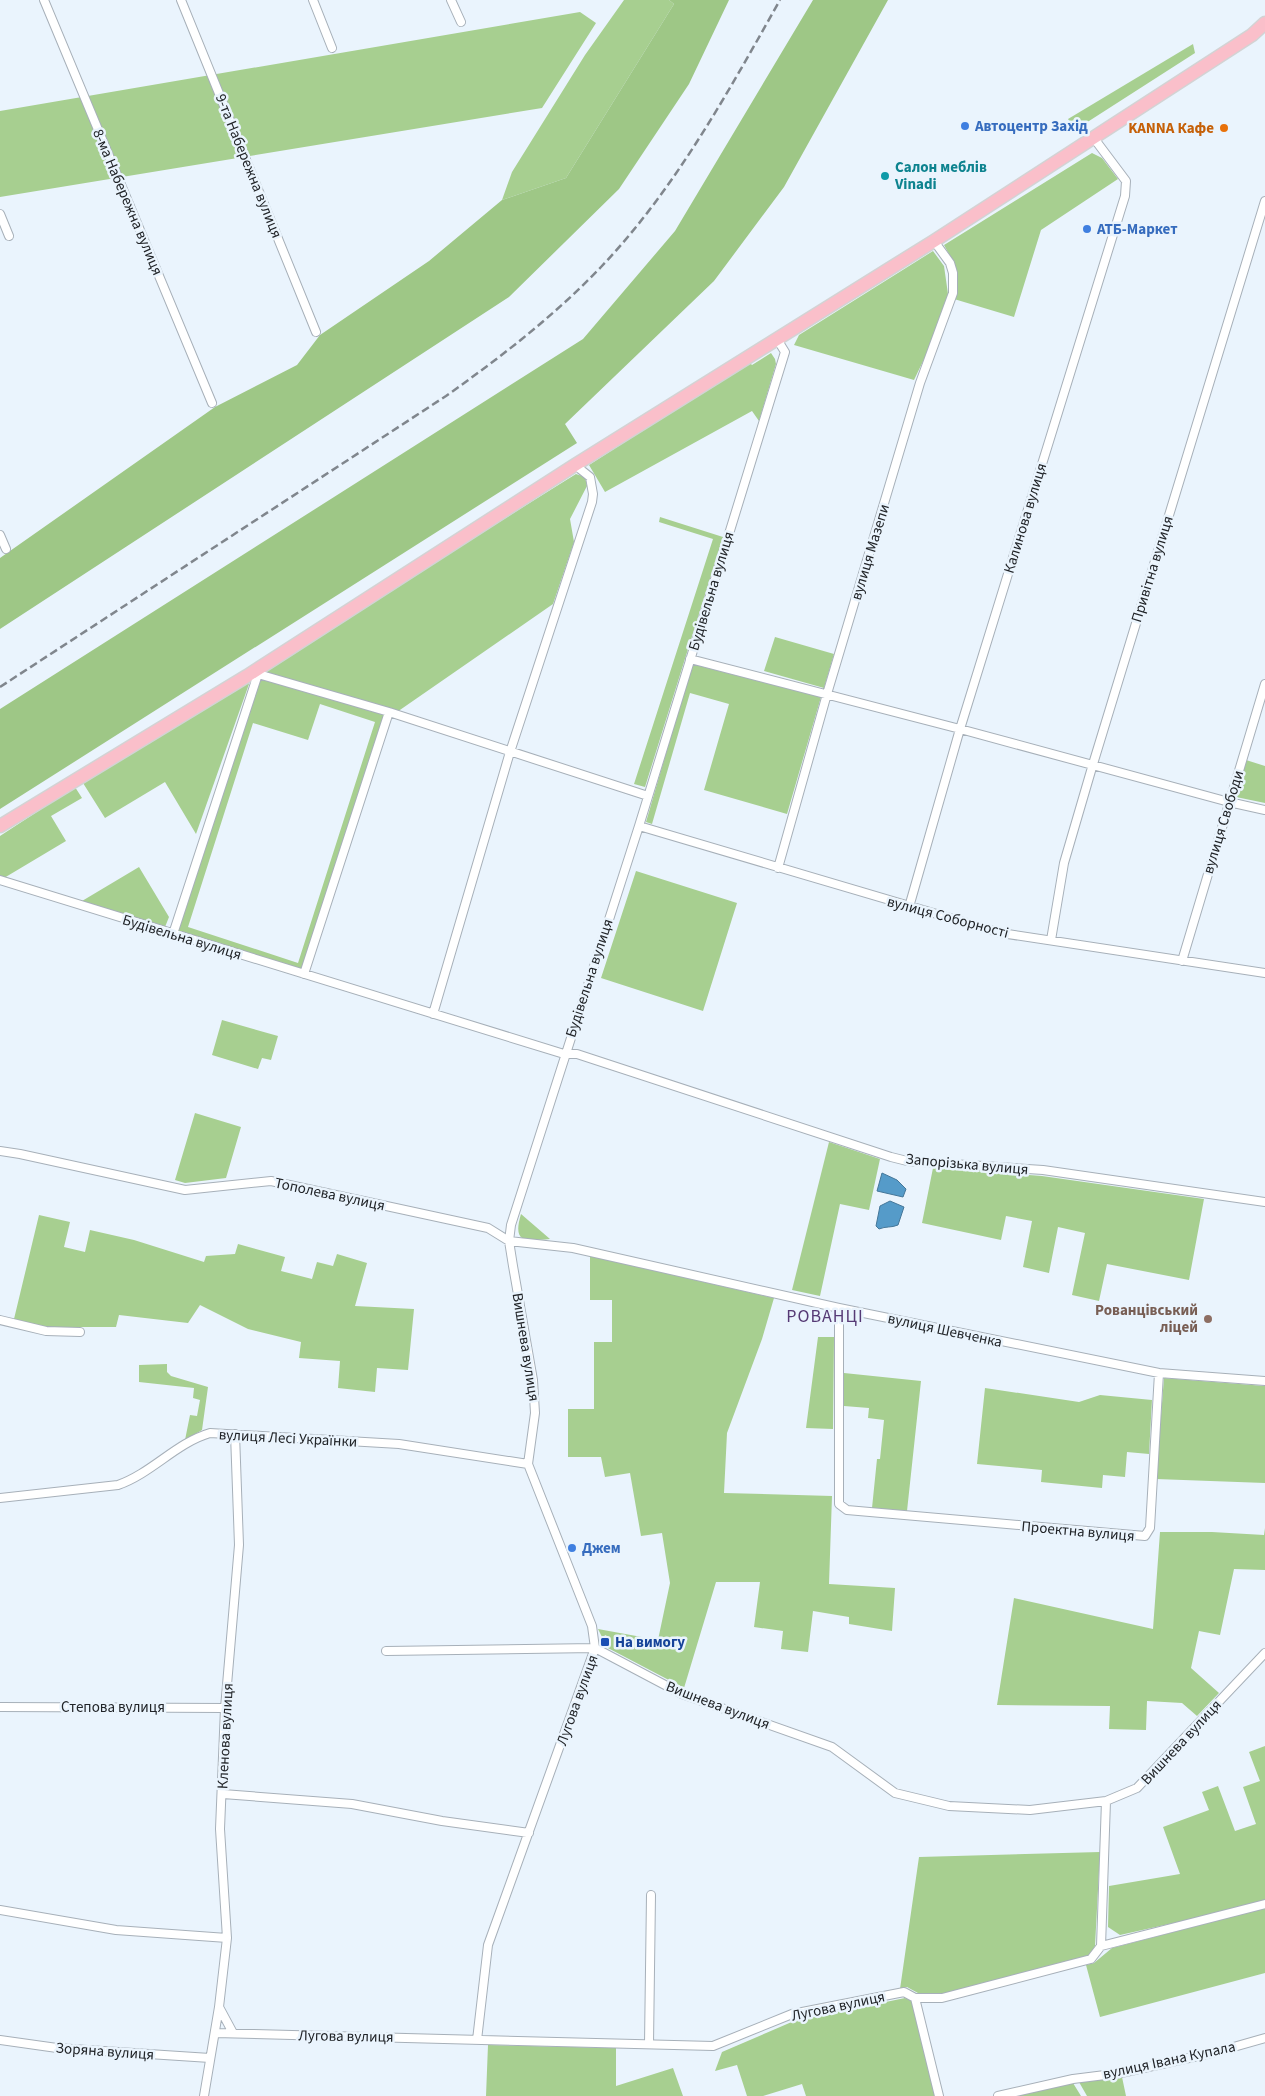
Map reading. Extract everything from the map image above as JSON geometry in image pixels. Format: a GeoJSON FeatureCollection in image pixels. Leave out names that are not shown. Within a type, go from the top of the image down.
{"type":"FeatureCollection","features":[{"type":"Feature","properties":{"kind":"main road"},"geometry":{"type":"LineString","coordinates":[[0,826],[252,675],[575,465],[934,242],[1252,36],[1265,23]]}},
{"type":"Feature","properties":{"kind":"main road"},"geometry":{"type":"LineString","coordinates":[[1252,36],[1265,33]]}},
{"type":"Feature","properties":{"kind":"street","name":"8-ма Набережна вулиця"},"geometry":{"type":"LineString","coordinates":[[44,0],[212,403]]}},
{"type":"Feature","properties":{"kind":"street","name":"9-та Набережна вулиця"},"geometry":{"type":"LineString","coordinates":[[181,0],[316,332]]}},
{"type":"Feature","properties":{"kind":"street"},"geometry":{"type":"LineString","coordinates":[[313,0],[332,48]]}},
{"type":"Feature","properties":{"kind":"street"},"geometry":{"type":"LineString","coordinates":[[452,0],[461,22]]}},
{"type":"Feature","properties":{"kind":"street","name":"Калинова вулиця"},"geometry":{"type":"LineString","coordinates":[[909,907],[960,729],[1125,196],[1126,181],[1093,138]]}},
{"type":"Feature","properties":{"kind":"street","name":"Привітна вулиця"},"geometry":{"type":"LineString","coordinates":[[1051,940],[1064,863],[1265,201]]}},
{"type":"Feature","properties":{"kind":"street"},"geometry":{"type":"LineString","coordinates":[[0,214],[9,236]]}},
{"type":"Feature","properties":{"kind":"street","name":"вулиця Мазепи"},"geometry":{"type":"LineString","coordinates":[[778,868],[827,694],[920,383],[953,293],[953,273],[950,263],[934,242]]}},
{"type":"Feature","properties":{"kind":"street","name":"Будівельна вулиця"},"geometry":{"type":"LineString","coordinates":[[0,880],[564,1054],[639,826],[785,352],[777,339]]}},
{"type":"Feature","properties":{"kind":"street"},"geometry":{"type":"LineString","coordinates":[[433,1014],[510,752],[592,502],[593,494],[590,477],[575,465]]}},
{"type":"Feature","properties":{"kind":"street"},"geometry":{"type":"LineString","coordinates":[[0,535],[6,549]]}},
{"type":"Feature","properties":{"kind":"street"},"geometry":{"type":"LineString","coordinates":[[690,659],[1265,810]]}},
{"type":"Feature","properties":{"kind":"street"},"geometry":{"type":"LineString","coordinates":[[172,934],[252,675],[389,712],[648,796]]}},
{"type":"Feature","properties":{"kind":"street","name":"вулиця Свободи"},"geometry":{"type":"LineString","coordinates":[[1182,961],[1265,684]]}},
{"type":"Feature","properties":{"kind":"street"},"geometry":{"type":"LineString","coordinates":[[304,974],[389,712]]}},
{"type":"Feature","properties":{"kind":"street","name":"вулиця Соборності"},"geometry":{"type":"LineString","coordinates":[[639,826],[1001,934],[1265,973]]}},
{"type":"Feature","properties":{"kind":"street","name":"Запорізька вулиця"},"geometry":{"type":"LineString","coordinates":[[564,1054],[577,1054],[899,1159],[1042,1170],[1265,1202]]}},
{"type":"Feature","properties":{"kind":"street","name":"Вишнева вулиця"},"geometry":{"type":"LineString","coordinates":[[564,1054],[511,1225],[509,1241],[533,1380],[535,1413],[528,1464],[592,1626],[595,1648],[682,1694],[832,1747],[895,1794],[949,1806],[1030,1810],[1106,1801],[1138,1788],[1265,1653]]}},
{"type":"Feature","properties":{"kind":"street","name":"Тополева вулиця"},"geometry":{"type":"LineString","coordinates":[[0,1151],[185,1190],[272,1181],[488,1228],[509,1241]]}},
{"type":"Feature","properties":{"kind":"street","name":"вулиця Шевченка"},"geometry":{"type":"LineString","coordinates":[[509,1241],[573,1248],[839,1308],[1159,1373],[1265,1381]]}},
{"type":"Feature","properties":{"kind":"street","name":"Проектна вулиця"},"geometry":{"type":"LineString","coordinates":[[839,1308],[839,1504],[847,1510],[1145,1536],[1150,1528],[1159,1373]]}},
{"type":"Feature","properties":{"kind":"street"},"geometry":{"type":"LineString","coordinates":[[0,1320],[46,1331],[80,1332]]}},
{"type":"Feature","properties":{"kind":"street","name":"вулиця Лесі Українки"},"geometry":{"type":"LineString","coordinates":[[0,1498],[118,1484],[133,1479],[197,1437],[210,1434],[399,1444],[528,1464]]}},
{"type":"Feature","properties":{"kind":"street","name":"Кленова вулиця"},"geometry":{"type":"LineString","coordinates":[[204,2096],[219,2008],[227,1938],[220,1829],[223,1794],[225,1708],[239,1545],[235,1434]]}},
{"type":"Feature","properties":{"kind":"street"},"geometry":{"type":"LineString","coordinates":[[386,1651],[595,1648]]}},
{"type":"Feature","properties":{"kind":"street","name":"Лугова вулиця"},"geometry":{"type":"LineString","coordinates":[[477,2040],[488,1945],[595,1648]]}},
{"type":"Feature","properties":{"kind":"street","name":"Степова вулиця"},"geometry":{"type":"LineString","coordinates":[[0,1707],[225,1708]]}},
{"type":"Feature","properties":{"kind":"street"},"geometry":{"type":"LineString","coordinates":[[223,1794],[352,1804],[442,1821],[528,1833]]}},
{"type":"Feature","properties":{"kind":"street"},"geometry":{"type":"LineString","coordinates":[[1101,1946],[1106,1801]]}},
{"type":"Feature","properties":{"kind":"street"},"geometry":{"type":"LineString","coordinates":[[649,2044],[651,1895]]}},
{"type":"Feature","properties":{"kind":"street","name":"Лугова вулиця"},"geometry":{"type":"LineString","coordinates":[[215,2033],[713,2046],[792,2014],[904,1992],[915,1998],[942,1998],[1091,1959],[1101,1946],[1265,1904]]}},
{"type":"Feature","properties":{"kind":"street"},"geometry":{"type":"LineString","coordinates":[[0,1910],[116,1930],[227,1938]]}},
{"type":"Feature","properties":{"kind":"street"},"geometry":{"type":"LineString","coordinates":[[915,1998],[939,2096]]}},
{"type":"Feature","properties":{"kind":"street"},"geometry":{"type":"LineString","coordinates":[[219,2008],[233,2034]]}},
{"type":"Feature","properties":{"kind":"street","name":"вулиця Івана Купала"},"geometry":{"type":"LineString","coordinates":[[998,2096],[1073,2079],[1130,2071],[1216,2052],[1265,2038]]}},
{"type":"Feature","properties":{"kind":"street","name":"Зоряна вулиця"},"geometry":{"type":"LineString","coordinates":[[0,2040],[58,2048],[210,2058]]}},
{"type":"Feature","properties":{"kind":"green space"},"geometry":{"type":"Polygon","coordinates":[[[624,0],[669,0],[674,4],[566,178],[502,200],[512,172],[585,55],[624,0]]]}},
{"type":"Feature","properties":{"kind":"green space"},"geometry":{"type":"Polygon","coordinates":[[[669,0],[729,0],[689,84],[619,189],[509,297],[0,629],[0,558],[215,407],[297,365],[320,335],[429,261],[502,200],[566,178],[674,4],[669,0]]]}},
{"type":"Feature","properties":{"kind":"green space"},"geometry":{"type":"Polygon","coordinates":[[[813,0],[888,0],[784,187],[714,281],[565,424],[577,443],[0,809],[0,709],[583,339],[675,231],[813,0]]]}},
{"type":"Feature","properties":{"kind":"green space"},"geometry":{"type":"Polygon","coordinates":[[[580,12],[596,23],[542,108],[0,197],[0,111],[580,12]]]}},
{"type":"Feature","properties":{"kind":"green space"},"geometry":{"type":"Polygon","coordinates":[[[1193,44],[1195,53],[1075,130],[1068,119],[1193,44]]]}},
{"type":"Feature","properties":{"kind":"green space"},"geometry":{"type":"Polygon","coordinates":[[[1092,153],[1102,158],[1118,179],[1041,230],[1014,317],[954,299],[957,292],[958,278],[954,264],[944,245],[1092,153]]]}},
{"type":"Feature","properties":{"kind":"green space"},"geometry":{"type":"Polygon","coordinates":[[[933,251],[944,266],[948,294],[926,355],[914,380],[794,345],[799,335],[933,251]]]}},
{"type":"Feature","properties":{"kind":"green space"},"geometry":{"type":"Polygon","coordinates":[[[771,353],[776,364],[759,421],[752,411],[605,492],[589,465],[749,362],[752,365],[771,353]]]}},
{"type":"Feature","properties":{"kind":"green space"},"geometry":{"type":"Polygon","coordinates":[[[576,474],[585,477],[587,486],[570,519],[574,542],[553,604],[397,712],[260,671],[576,474]]]}},
{"type":"Feature","properties":{"kind":"green space"},"geometry":{"type":"Polygon","coordinates":[[[660,517],[723,537],[645,787],[634,784],[713,539],[659,522],[660,517]]]}},
{"type":"Feature","properties":{"kind":"green space"},"geometry":{"type":"Polygon","coordinates":[[[775,637],[834,654],[824,688],[764,671],[775,637]]]}},
{"type":"Feature","properties":{"kind":"green space"},"geometry":{"type":"Polygon","coordinates":[[[692,664],[821,697],[787,814],[704,790],[729,704],[690,693],[652,824],[646,822],[692,664]]]}},
{"type":"Feature","properties":{"kind":"green space"},"geometry":{"type":"Polygon","coordinates":[[[261,677],[385,714],[302,970],[178,932],[261,677]],[[320,704],[308,740],[253,723],[188,927],[298,963],[375,722],[320,704]]]}},
{"type":"Feature","properties":{"kind":"green space"},"geometry":{"type":"Polygon","coordinates":[[[246,679],[249,684],[196,834],[165,782],[105,818],[83,783],[246,679]]]}},
{"type":"Feature","properties":{"kind":"green space"},"geometry":{"type":"Polygon","coordinates":[[[1246,760],[1265,766],[1265,803],[1236,797],[1246,760]]]}},
{"type":"Feature","properties":{"kind":"green space"},"geometry":{"type":"Polygon","coordinates":[[[75,787],[82,798],[51,816],[66,841],[4,878],[0,876],[0,836],[75,787]]]}},
{"type":"Feature","properties":{"kind":"green space"},"geometry":{"type":"Polygon","coordinates":[[[139,867],[169,917],[165,927],[82,901],[139,867]]]}},
{"type":"Feature","properties":{"kind":"green space"},"geometry":{"type":"Polygon","coordinates":[[[636,871],[737,903],[703,1011],[601,978],[636,871]]]}},
{"type":"Feature","properties":{"kind":"green space"},"geometry":{"type":"Polygon","coordinates":[[[222,1020],[278,1036],[271,1060],[262,1058],[258,1069],[212,1055],[222,1020]]]}},
{"type":"Feature","properties":{"kind":"green space"},"geometry":{"type":"Polygon","coordinates":[[[195,1113],[241,1127],[226,1178],[185,1183],[175,1180],[195,1113]]]}},
{"type":"Feature","properties":{"kind":"green space"},"geometry":{"type":"Polygon","coordinates":[[[829,1142],[880,1159],[869,1210],[840,1204],[820,1296],[792,1290],[829,1142]]]}},
{"type":"Feature","properties":{"kind":"green space"},"geometry":{"type":"Polygon","coordinates":[[[933,1168],[1042,1176],[1204,1199],[1189,1280],[1107,1264],[1099,1301],[1072,1295],[1085,1233],[1058,1227],[1049,1273],[1023,1267],[1032,1221],[1006,1216],[1001,1240],[922,1223],[933,1168]]]}},
{"type":"Feature","properties":{"kind":"green space"},"geometry":{"type":"Polygon","coordinates":[[[521,1214],[550,1239],[528,1240],[520,1236],[518,1231],[521,1214]]]}},
{"type":"Feature","properties":{"kind":"green space"},"geometry":{"type":"Polygon","coordinates":[[[39,1215],[70,1222],[64,1247],[85,1252],[90,1230],[134,1240],[204,1262],[206,1256],[235,1254],[238,1244],[285,1257],[281,1271],[312,1279],[317,1262],[333,1266],[337,1254],[367,1263],[355,1306],[414,1309],[408,1370],[377,1368],[375,1392],[338,1388],[340,1361],[299,1358],[301,1342],[248,1329],[200,1305],[188,1323],[119,1315],[116,1327],[46,1327],[14,1319],[39,1215]]]}},
{"type":"Feature","properties":{"kind":"green space"},"geometry":{"type":"Polygon","coordinates":[[[590,1256],[774,1298],[762,1339],[727,1433],[724,1493],[832,1496],[829,1584],[895,1588],[892,1631],[849,1624],[849,1617],[813,1611],[808,1652],[781,1649],[783,1631],[754,1627],[760,1582],[716,1582],[684,1688],[606,1647],[611,1645],[606,1635],[602,1637],[598,1629],[658,1640],[670,1583],[662,1533],[641,1536],[630,1473],[605,1477],[601,1457],[568,1457],[568,1409],[594,1409],[594,1342],[612,1342],[612,1300],[590,1300],[590,1256]]]}},
{"type":"Feature","properties":{"kind":"green space"},"geometry":{"type":"Polygon","coordinates":[[[818,1337],[834,1337],[833,1429],[806,1428],[818,1337]]]}},
{"type":"Feature","properties":{"kind":"green space"},"geometry":{"type":"Polygon","coordinates":[[[167,1364],[167,1372],[171,1376],[208,1387],[202,1430],[185,1440],[190,1415],[197,1416],[200,1400],[193,1398],[194,1388],[139,1382],[139,1365],[167,1364]]]}},
{"type":"Feature","properties":{"kind":"green space"},"geometry":{"type":"Polygon","coordinates":[[[844,1373],[921,1381],[907,1511],[872,1508],[877,1459],[880,1459],[884,1420],[868,1418],[869,1408],[844,1406],[844,1373]]]}},
{"type":"Feature","properties":{"kind":"green space"},"geometry":{"type":"Polygon","coordinates":[[[1164,1378],[1265,1386],[1265,1483],[1156,1479],[1164,1378]]]}},
{"type":"Feature","properties":{"kind":"green space"},"geometry":{"type":"Polygon","coordinates":[[[985,1388],[1079,1402],[1100,1395],[1152,1400],[1149,1454],[1127,1452],[1125,1477],[1103,1475],[1102,1488],[1041,1482],[1042,1470],[977,1464],[985,1388]]]}},
{"type":"Feature","properties":{"kind":"green space"},"geometry":{"type":"Polygon","coordinates":[[[1265,1528],[1265,1570],[1234,1569],[1220,1635],[1199,1631],[1191,1668],[1219,1693],[1197,1716],[1182,1703],[1147,1701],[1146,1730],[1109,1729],[1110,1706],[997,1705],[1014,1598],[1153,1629],[1160,1532],[1264,1535],[1265,1528]]]}},
{"type":"Feature","properties":{"kind":"green space"},"geometry":{"type":"Polygon","coordinates":[[[1265,1746],[1265,1900],[1236,1909],[1120,1935],[1108,1927],[1109,1886],[1180,1874],[1163,1827],[1209,1810],[1202,1792],[1218,1786],[1235,1831],[1256,1824],[1243,1787],[1260,1781],[1249,1752],[1265,1746]]]}},
{"type":"Feature","properties":{"kind":"green space"},"geometry":{"type":"Polygon","coordinates":[[[1100,1852],[1095,1946],[1089,1956],[942,1994],[918,1993],[907,1987],[900,1989],[919,1857],[1100,1852]]]}},
{"type":"Feature","properties":{"kind":"green space"},"geometry":{"type":"Polygon","coordinates":[[[1265,1908],[1265,1973],[1100,2017],[1086,1965],[1094,1963],[1112,1948],[1265,1908]]]}},
{"type":"Feature","properties":{"kind":"green space"},"geometry":{"type":"Polygon","coordinates":[[[905,1998],[913,2001],[936,2096],[806,2096],[802,2084],[763,2096],[747,2096],[737,2065],[715,2071],[722,2052],[794,2021],[905,1998]]]}},
{"type":"Feature","properties":{"kind":"green space"},"geometry":{"type":"Polygon","coordinates":[[[488,2045],[616,2048],[616,2086],[673,2068],[683,2096],[486,2096],[488,2045]]]}},
{"type":"Feature","properties":{"kind":"green space"},"geometry":{"type":"Polygon","coordinates":[[[1122,2077],[1126,2096],[1087,2096],[1079,2082],[1122,2077]]]}},
{"type":"Feature","properties":{"kind":"green space"},"geometry":{"type":"Polygon","coordinates":[[[1073,2083],[1081,2096],[1015,2096],[1073,2083]]]}},
{"type":"Feature","properties":{"kind":"water"},"geometry":{"type":"Polygon","coordinates":[[[882,1173],[897,1180],[906,1189],[903,1197],[877,1191],[882,1173]]]}},
{"type":"Feature","properties":{"kind":"water"},"geometry":{"type":"Polygon","coordinates":[[[890,1201],[904,1207],[898,1225],[879,1229],[876,1226],[880,1206],[890,1201]]]}},
{"type":"Feature","properties":{"kind":"railway"},"geometry":{"type":"LineString","coordinates":[[0,687],[446,396],[507,351],[546,319],[601,267],[653,206],[720,105],[780,0]]}},
{"type":"Feature","properties":{"kind":"place","name":"Автоцентр Захід"},"geometry":{"type":"Point","coordinates":[965,126]}},
{"type":"Feature","properties":{"kind":"place","name":"KANNA Кафе"},"geometry":{"type":"Point","coordinates":[1224,128]}},
{"type":"Feature","properties":{"kind":"place","name":"Салон меблів Vinadi"},"geometry":{"type":"Point","coordinates":[885,176]}},
{"type":"Feature","properties":{"kind":"place","name":"АТБ-Маркет"},"geometry":{"type":"Point","coordinates":[1087,229]}},
{"type":"Feature","properties":{"kind":"place","name":"Рованцівський ліцей"},"geometry":{"type":"Point","coordinates":[1208,1319]}},
{"type":"Feature","properties":{"kind":"place","name":"Джем"},"geometry":{"type":"Point","coordinates":[572,1548]}},
{"type":"Feature","properties":{"kind":"place","name":"На вимогу"},"geometry":{"type":"Point","coordinates":[605,1642]}},
{"type":"Feature","properties":{"kind":"district","name":"РОВАНЦІ"},"geometry":{"type":"Point","coordinates":[825,1316]}}]}
